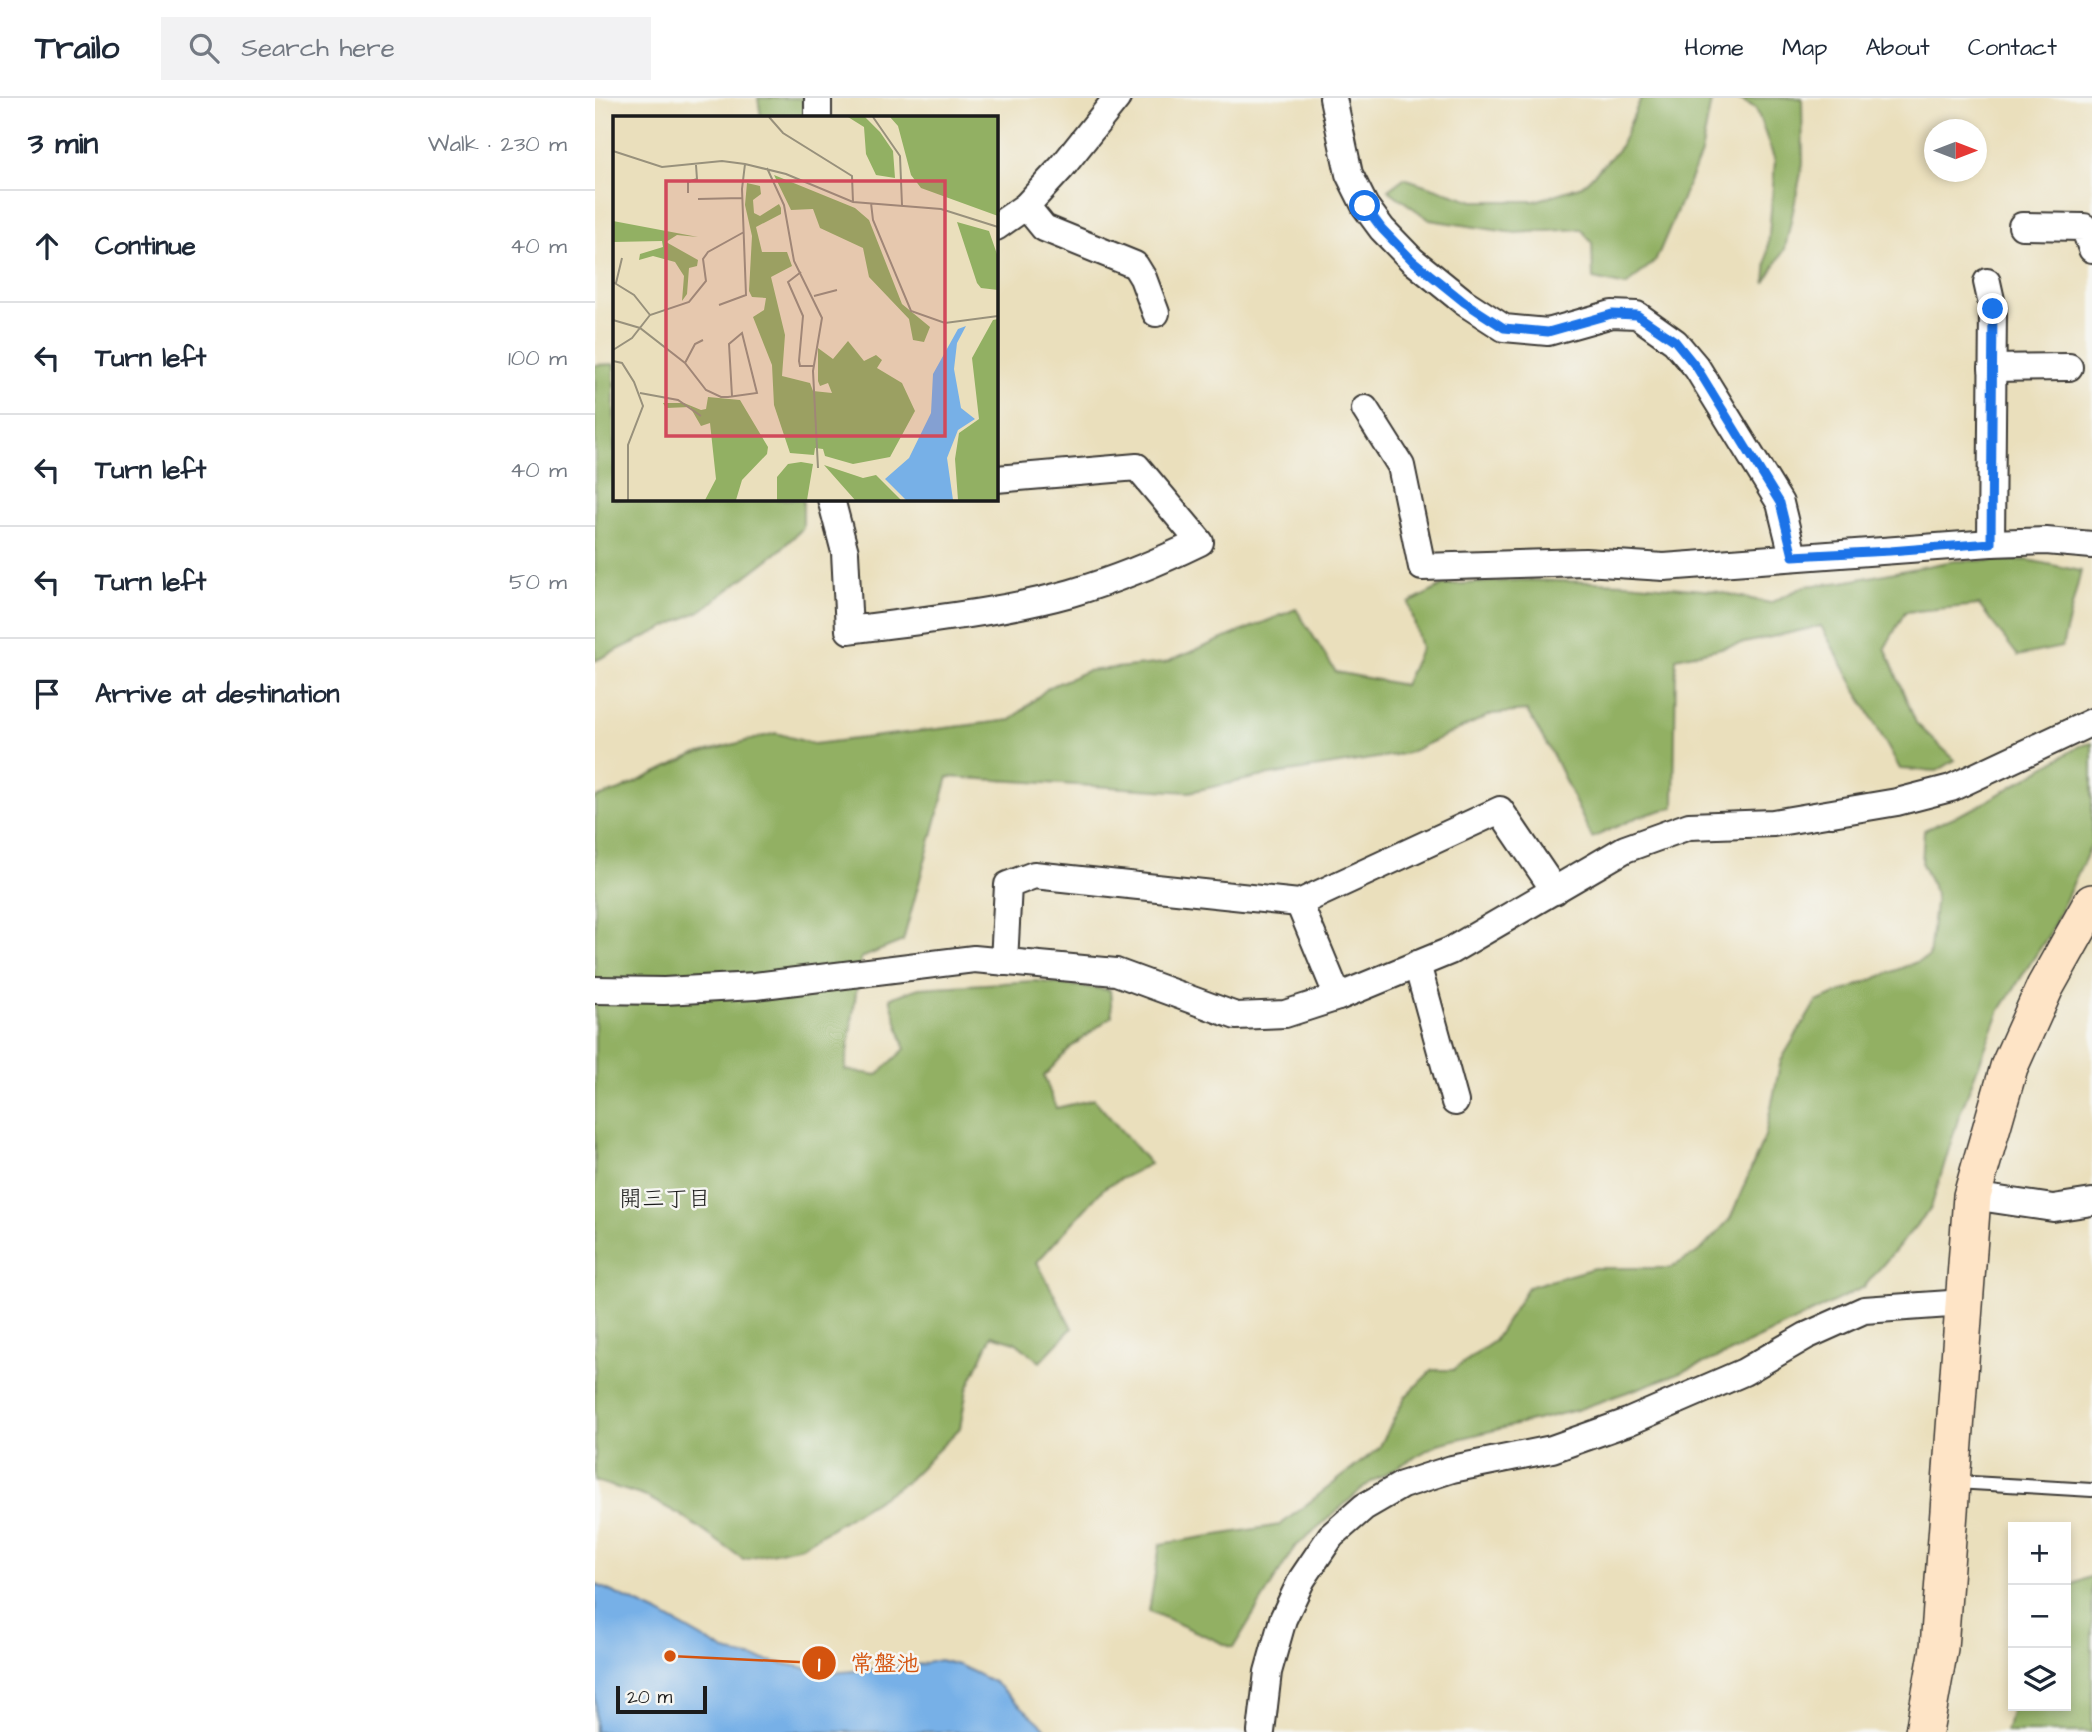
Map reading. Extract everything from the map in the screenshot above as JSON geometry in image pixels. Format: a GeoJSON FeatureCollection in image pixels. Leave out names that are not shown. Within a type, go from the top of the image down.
{"type":"FeatureCollection","features":[{"type":"Feature","properties":{"kind":"street"},"geometry":{"type":"LineString","coordinates":[[818,98],[818,116]]}},
{"type":"Feature","properties":{"kind":"street"},"geometry":{"type":"LineString","coordinates":[[997,226],[1026,206],[1062,167],[1117,98]]}},
{"type":"Feature","properties":{"kind":"street"},"geometry":{"type":"LineString","coordinates":[[1333,98],[1349,174],[1365,206],[1382,229],[1412,260],[1464,302],[1504,328],[1548,332],[1612,314],[1637,315],[1675,341],[1697,368],[1780,503],[1793,556]]}},
{"type":"Feature","properties":{"kind":"street"},"geometry":{"type":"LineString","coordinates":[[1026,206],[1044,228],[1135,265],[1143,278],[1156,313]]}},
{"type":"Feature","properties":{"kind":"street"},"geometry":{"type":"LineString","coordinates":[[2022,226],[2084,227],[2092,249]]}},
{"type":"Feature","properties":{"kind":"street"},"geometry":{"type":"LineString","coordinates":[[1987,282],[1993,309],[1991,543]]}},
{"type":"Feature","properties":{"kind":"street"},"geometry":{"type":"LineString","coordinates":[[1992,368],[2069,367]]}},
{"type":"Feature","properties":{"kind":"street"},"geometry":{"type":"LineString","coordinates":[[1365,409],[1401,466],[1422,567],[1585,562],[1664,567],[1991,543],[2046,541],[2092,545]]}},
{"type":"Feature","properties":{"kind":"street"},"geometry":{"type":"LineString","coordinates":[[831,500],[845,552],[849,630],[987,611],[1071,593],[1158,562],[1200,542],[1137,467],[997,478]]}},
{"type":"Feature","properties":{"kind":"street"},"geometry":{"type":"LineString","coordinates":[[595,990],[664,991],[755,986],[974,959],[1116,972],[1236,1016],[1285,1014],[1338,997],[1450,951],[1625,849],[1689,826],[1773,823],[1897,802],[1951,788],[2092,722]]}},
{"type":"Feature","properties":{"kind":"street"},"geometry":{"type":"LineString","coordinates":[[1004,962],[1008,885],[1034,874],[1299,902],[1500,810],[1555,891]]}},
{"type":"Feature","properties":{"kind":"street"},"geometry":{"type":"LineString","coordinates":[[1299,902],[1338,997]]}},
{"type":"Feature","properties":{"kind":"street"},"geometry":{"type":"LineString","coordinates":[[1924,1732],[1939,1647],[1972,1196],[2009,1067],[2045,987],[2092,903]]}},
{"type":"Feature","properties":{"kind":"street"},"geometry":{"type":"LineString","coordinates":[[1417,964],[1455,1101]]}},
{"type":"Feature","properties":{"kind":"street"},"geometry":{"type":"LineString","coordinates":[[1972,1196],[2053,1208],[2092,1202]]}},
{"type":"Feature","properties":{"kind":"street"},"geometry":{"type":"LineString","coordinates":[[1261,1732],[1268,1672],[1283,1619],[1302,1578],[1331,1536],[1364,1507],[1402,1485],[1453,1469],[1552,1449],[1627,1422],[1744,1372],[1806,1336],[1864,1310],[1964,1303]]}},
{"type":"Feature","properties":{"kind":"lane"},"geometry":{"type":"LineString","coordinates":[[1952,1482],[2092,1490]]}},
{"type":"Feature","properties":{"kind":"green space"},"geometry":{"type":"Polygon","coordinates":[[[758,98],[803,98],[806,102],[806,116],[761,116],[758,98]]]}},
{"type":"Feature","properties":{"kind":"green space"},"geometry":{"type":"Polygon","coordinates":[[[1641,98],[1720,98],[1711,101],[1701,154],[1656,260],[1626,286],[1593,279],[1592,243],[1581,229],[1514,233],[1430,220],[1388,190],[1404,178],[1474,201],[1535,201],[1582,186],[1619,149],[1641,98]]]}},
{"type":"Feature","properties":{"kind":"green space"},"geometry":{"type":"Polygon","coordinates":[[[1737,98],[1802,98],[1803,164],[1785,249],[1765,283],[1775,161],[1756,108],[1737,98]]]}},
{"type":"Feature","properties":{"kind":"green space"},"geometry":{"type":"Polygon","coordinates":[[[613,364],[613,500],[803,500],[803,528],[779,551],[702,610],[595,661],[595,365],[613,364]]]}},
{"type":"Feature","properties":{"kind":"green space"},"geometry":{"type":"Polygon","coordinates":[[[2028,560],[2081,571],[2062,647],[2018,656],[1979,605],[1905,612],[1885,648],[1916,723],[1955,760],[1937,771],[1900,769],[1821,626],[1676,658],[1674,807],[1638,817],[1592,838],[1554,757],[1527,711],[1492,714],[1408,753],[1264,776],[1189,792],[948,777],[903,941],[861,958],[845,1070],[877,1075],[905,1049],[890,998],[919,988],[1035,981],[1110,990],[1112,1016],[1071,1047],[1044,1076],[1056,1108],[1094,1099],[1150,1164],[1105,1187],[1037,1262],[1072,1328],[1040,1362],[1015,1342],[992,1335],[967,1389],[960,1428],[906,1482],[802,1546],[743,1559],[679,1514],[647,1497],[595,1481],[595,798],[620,790],[693,755],[776,733],[814,744],[1011,720],[1049,687],[1087,671],[1164,663],[1296,609],[1336,672],[1404,685],[1421,648],[1409,603],[1444,585],[1522,580],[1627,583],[1714,591],[1770,603],[1805,586],[1843,582],[1953,561],[2028,560]]]}},
{"type":"Feature","properties":{"kind":"green space"},"geometry":{"type":"Polygon","coordinates":[[[2092,743],[2092,844],[2050,933],[2000,1010],[1959,1116],[1931,1208],[1864,1287],[1727,1354],[1577,1410],[1438,1444],[1368,1484],[1294,1548],[1233,1648],[1149,1611],[1160,1544],[1280,1525],[1379,1448],[1405,1397],[1432,1370],[1453,1370],[1494,1341],[1528,1287],[1594,1268],[1670,1268],[1700,1251],[1730,1219],[1765,1136],[1781,1060],[1816,1002],[1929,957],[1936,894],[1922,864],[1924,830],[1977,807],[2080,746],[2092,743]]]}},
{"type":"Feature","properties":{"kind":"green space"},"geometry":{"type":"Polygon","coordinates":[[[2092,1576],[2092,1732],[2006,1732],[2011,1711],[2071,1711],[2071,1585],[2092,1576]]]}},
{"type":"Feature","properties":{"kind":"water"},"geometry":{"type":"Polygon","coordinates":[[[595,1584],[660,1614],[729,1653],[831,1673],[912,1666],[940,1660],[961,1666],[994,1682],[1050,1732],[595,1732],[595,1584]]]}},
{"type":"Feature","properties":{"kind":"place","name":"常盤池"},"geometry":{"type":"Point","coordinates":[670,1656]}},
{"type":"Feature","properties":{"kind":"district","name":"開三丁目"},"geometry":{"type":"Point","coordinates":[665,1199]}},
{"type":"Feature","properties":{"kind":"route"},"geometry":{"type":"LineString","coordinates":[[1365,206],[1382,229],[1412,260],[1464,302],[1504,328],[1548,332],[1612,314],[1637,315],[1675,341],[1697,368],[1780,503],[1793,556],[1991,543],[1993,309]]}}]}
